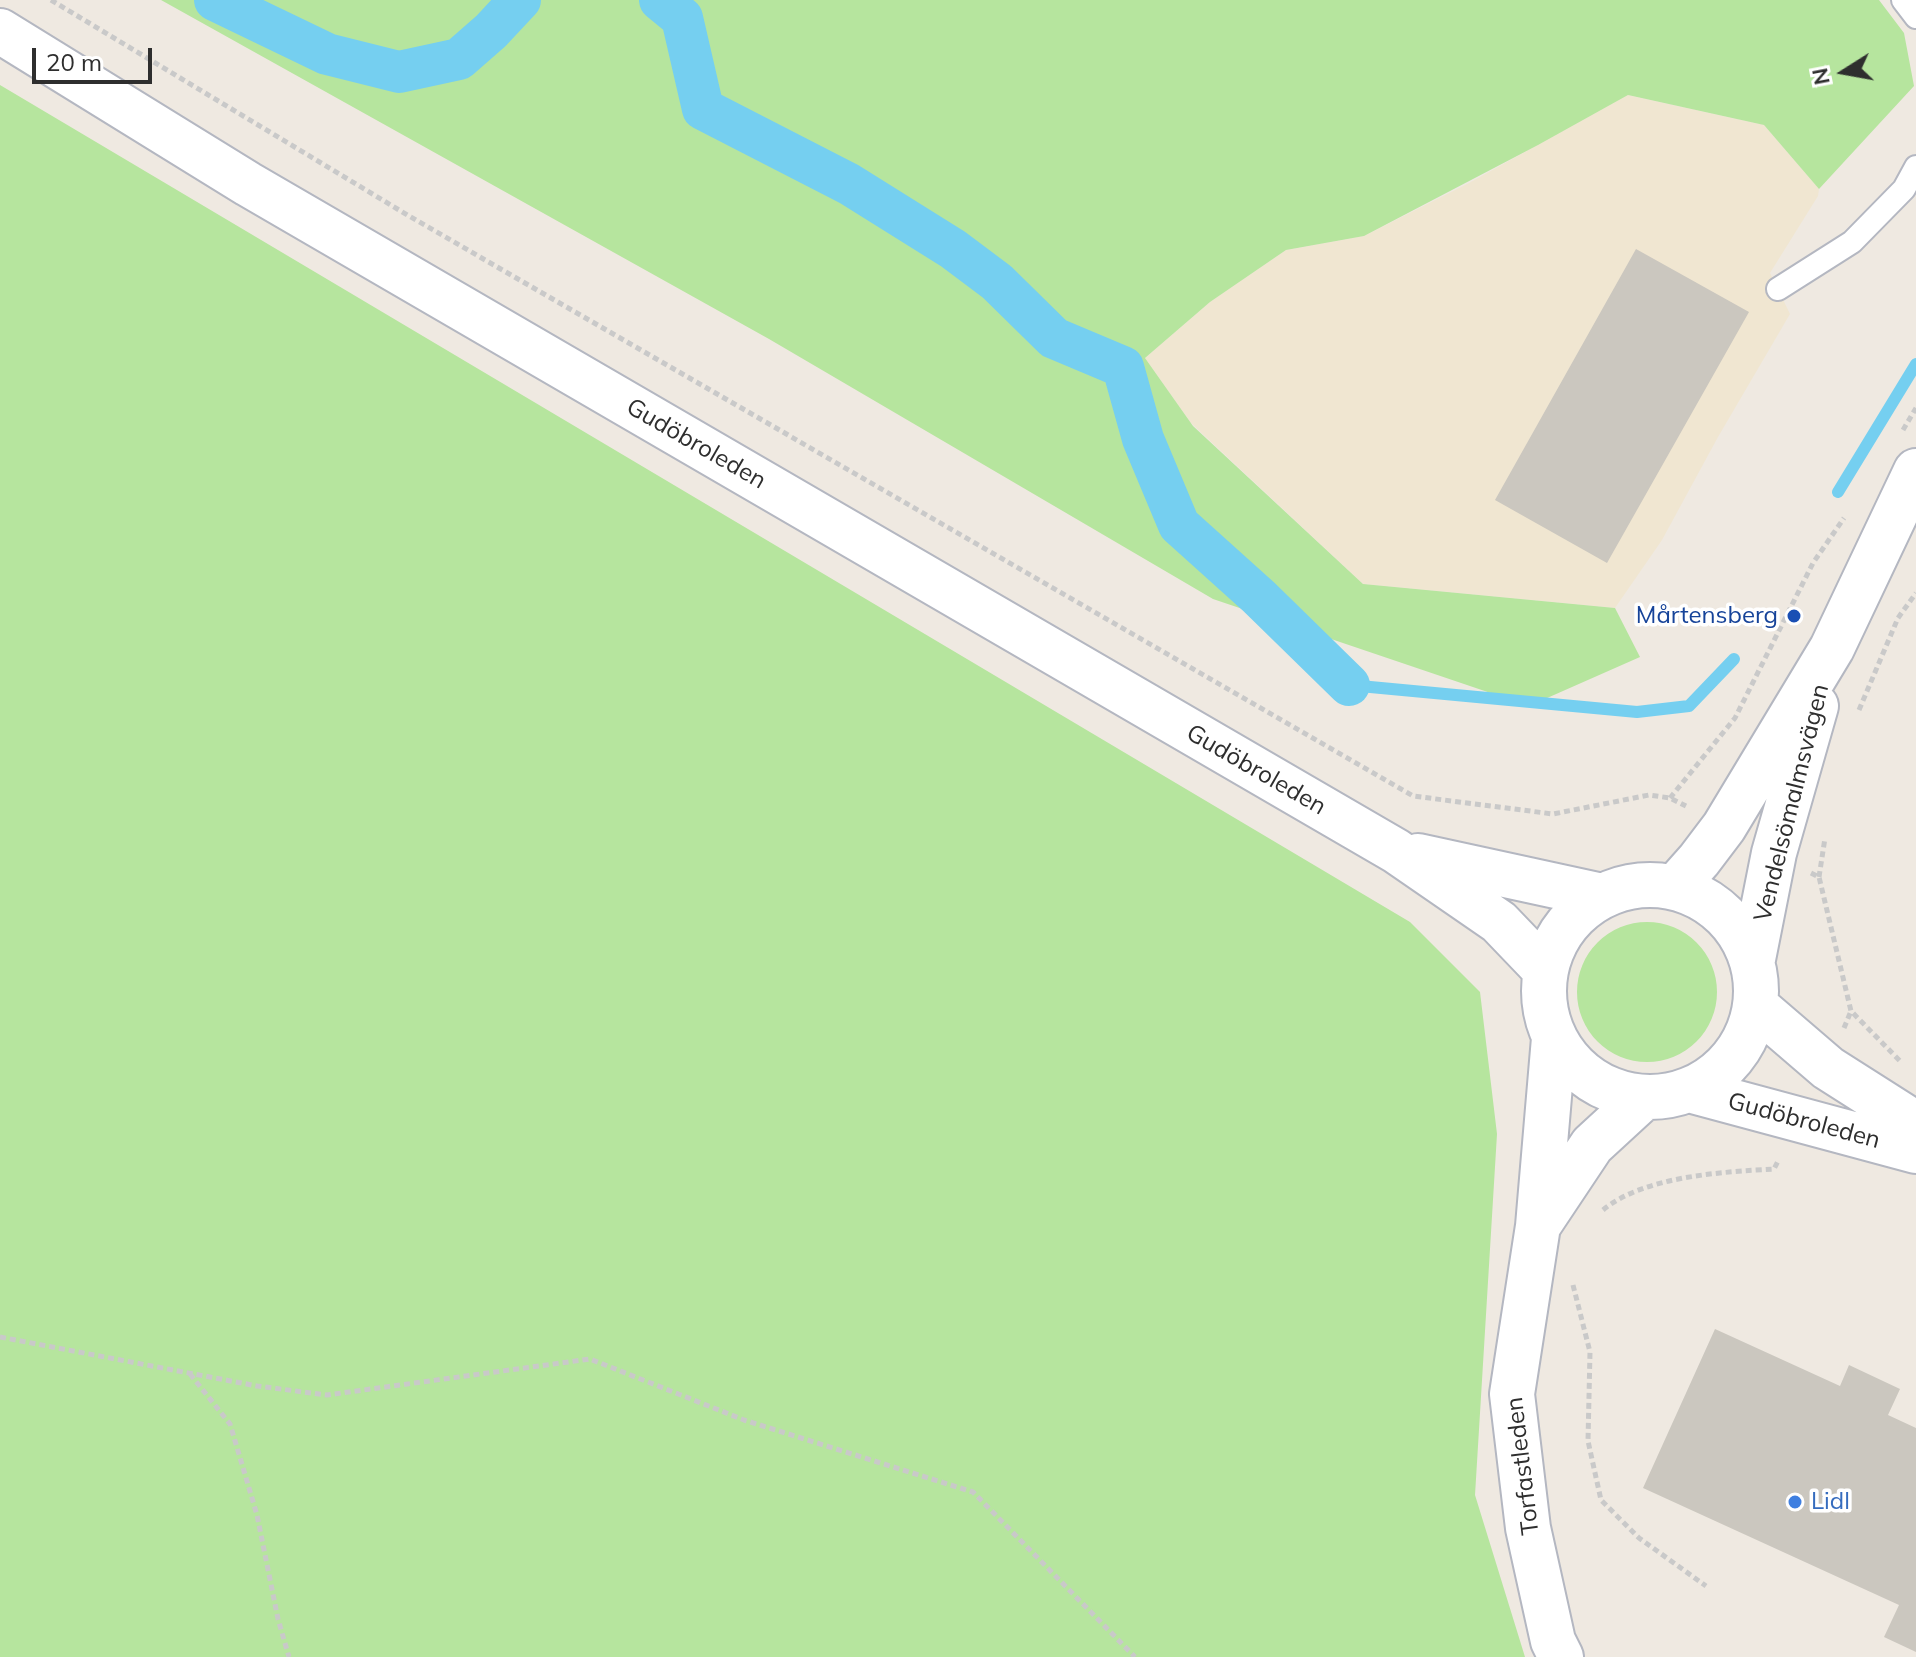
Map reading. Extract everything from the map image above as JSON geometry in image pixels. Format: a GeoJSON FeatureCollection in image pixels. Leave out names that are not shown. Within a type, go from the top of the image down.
{"type":"FeatureCollection","features":[{"type":"Feature","properties":{"kind":"main road","name":"Gudöbroleden"},"geometry":{"type":"LineString","coordinates":[[0,31],[248,184],[1396,851],[1499,922],[1545,970]]}},
{"type":"Feature","properties":{"kind":"main road","name":"Vendelsömalmsvägen"},"geometry":{"type":"LineString","coordinates":[[1753,959],[1774,853],[1832,648],[1908,454]]}},
{"type":"Feature","properties":{"kind":"main road","name":"Vendelsömalmsvägen"},"geometry":{"type":"LineString","coordinates":[[1675,887],[1724,827],[1832,648]]}},
{"type":"Feature","properties":{"kind":"main road","name":"Gudöbroleden"},"geometry":{"type":"LineString","coordinates":[[1396,851],[1602,896]]}},
{"type":"Feature","properties":{"kind":"main road"},"geometry":{"type":"LineString","coordinates":[[1638,885],[1675,887],[1704,898],[1733,923],[1753,959],[1757,1007],[1745,1044],[1739,1052],[1725,1069],[1693,1091],[1642,1099],[1620,1095],[1574,1067],[1554,1038],[1543,989],[1545,970],[1553,940],[1572,919],[1602,896],[1638,885]]}},
{"type":"Feature","properties":{"kind":"main road","name":"Gudöbroleden"},"geometry":{"type":"LineString","coordinates":[[1757,1007],[1828,1068],[1916,1124]]}},
{"type":"Feature","properties":{"kind":"main road","name":"Torfastleden"},"geometry":{"type":"LineString","coordinates":[[1554,1038],[1538,1226],[1512,1394],[1528,1528],[1553,1641],[1561,1657]]}},
{"type":"Feature","properties":{"kind":"main road","name":"Gudöbroleden"},"geometry":{"type":"LineString","coordinates":[[1693,1091],[1916,1151]]}},
{"type":"Feature","properties":{"kind":"main road","name":"Torfastleden"},"geometry":{"type":"LineString","coordinates":[[1538,1226],[1592,1145],[1642,1099]]}},
{"type":"Feature","properties":{"kind":"lane"},"geometry":{"type":"LineString","coordinates":[[1903,0],[1916,17]]}},
{"type":"Feature","properties":{"kind":"lane"},"geometry":{"type":"LineString","coordinates":[[1778,289],[1852,242],[1904,189],[1916,167]]}},
{"type":"Feature","properties":{"kind":"path"},"geometry":{"type":"LineString","coordinates":[[51,0],[409,216],[1413,796],[1553,814],[1649,795],[1670,798],[1724,827]]}},
{"type":"Feature","properties":{"kind":"path"},"geometry":{"type":"LineString","coordinates":[[1908,454],[1916,408]]}},
{"type":"Feature","properties":{"kind":"path"},"geometry":{"type":"LineString","coordinates":[[1670,798],[1735,718],[1813,563],[1848,512]]}},
{"type":"Feature","properties":{"kind":"path"},"geometry":{"type":"LineString","coordinates":[[1774,853],[1819,877],[1851,1011],[1909,1069]]}},
{"type":"Feature","properties":{"kind":"path"},"geometry":{"type":"LineString","coordinates":[[1828,1068],[1851,1011]]}},
{"type":"Feature","properties":{"kind":"path"},"geometry":{"type":"LineString","coordinates":[[1600,1212],[1644,1188],[1712,1172],[1774,1169],[1802,1120]]}},
{"type":"Feature","properties":{"kind":"path"},"geometry":{"type":"LineString","coordinates":[[1572,1280],[1590,1352],[1588,1441],[1601,1500],[1639,1538],[1706,1586]]}},
{"type":"Feature","properties":{"kind":"path"},"geometry":{"type":"LineString","coordinates":[[0,1337],[189,1374],[327,1395],[590,1359],[744,1420],[973,1492],[1135,1657]]}},
{"type":"Feature","properties":{"kind":"path"},"geometry":{"type":"LineString","coordinates":[[189,1374],[230,1424],[257,1515],[289,1657]]}},
{"type":"Feature","properties":{"kind":"shaded area"},"geometry":{"type":"Polygon","coordinates":[[[1628,95],[1764,125],[1819,189],[1818,196],[1770,273],[1790,314],[1662,540],[1615,608],[1363,584],[1191,423],[1145,358],[1210,302],[1286,250],[1364,236],[1469,183],[1628,95]]]}},
{"type":"Feature","properties":{"kind":"green space"},"geometry":{"type":"Polygon","coordinates":[[[161,0],[1879,0],[1904,33],[1914,86],[1819,189],[1764,125],[1628,95],[1364,236],[1286,250],[1210,302],[1145,358],[1193,426],[1363,584],[1615,608],[1640,657],[1529,706],[1213,599],[769,339],[161,0]]]}},
{"type":"Feature","properties":{"kind":"green space"},"geometry":{"type":"Polygon","coordinates":[[[0,85],[1410,922],[1480,992],[1497,1134],[1475,1495],[1525,1657],[0,1657],[0,85]]]}},
{"type":"Feature","properties":{"kind":"green space"},"geometry":{"type":"Polygon","coordinates":[[[1647,922],[1674,927],[1697,942],[1712,965],[1717,992],[1712,1019],[1697,1042],[1674,1057],[1647,1062],[1620,1057],[1597,1042],[1582,1019],[1577,992],[1582,965],[1597,942],[1620,927],[1647,922]]]}},
{"type":"Feature","properties":{"kind":"building"},"geometry":{"type":"Polygon","coordinates":[[[1636,249],[1749,312],[1607,563],[1495,500],[1636,249]]]}},
{"type":"Feature","properties":{"kind":"building","name":"Lidl"},"geometry":{"type":"Polygon","coordinates":[[[1715,1329],[1840,1386],[1849,1365],[1900,1389],[1888,1415],[1916,1428],[1916,1652],[1884,1637],[1899,1605],[1643,1488],[1715,1329]]]}},
{"type":"Feature","properties":{"kind":"waterway"},"geometry":{"type":"LineString","coordinates":[[215,0],[327,54],[399,72],[459,59],[520,0]]}},
{"type":"Feature","properties":{"kind":"waterway"},"geometry":{"type":"LineString","coordinates":[[660,0],[682,18],[703,109],[849,184],[953,249],[997,282],[1054,338],[1123,367],[1143,439],[1179,525],[1349,685]]}},
{"type":"Feature","properties":{"kind":"waterway"},"geometry":{"type":"LineString","coordinates":[[1838,492],[1916,364]]}},
{"type":"Feature","properties":{"kind":"waterway"},"geometry":{"type":"LineString","coordinates":[[1349,685],[1637,712],[1689,706],[1734,659]]}},
{"type":"Feature","properties":{"kind":"place","name":"Mårtensberg"},"geometry":{"type":"Point","coordinates":[1794,616]}},
{"type":"Feature","properties":{"kind":"place","name":"Lidl"},"geometry":{"type":"Point","coordinates":[1795,1502]}}]}
